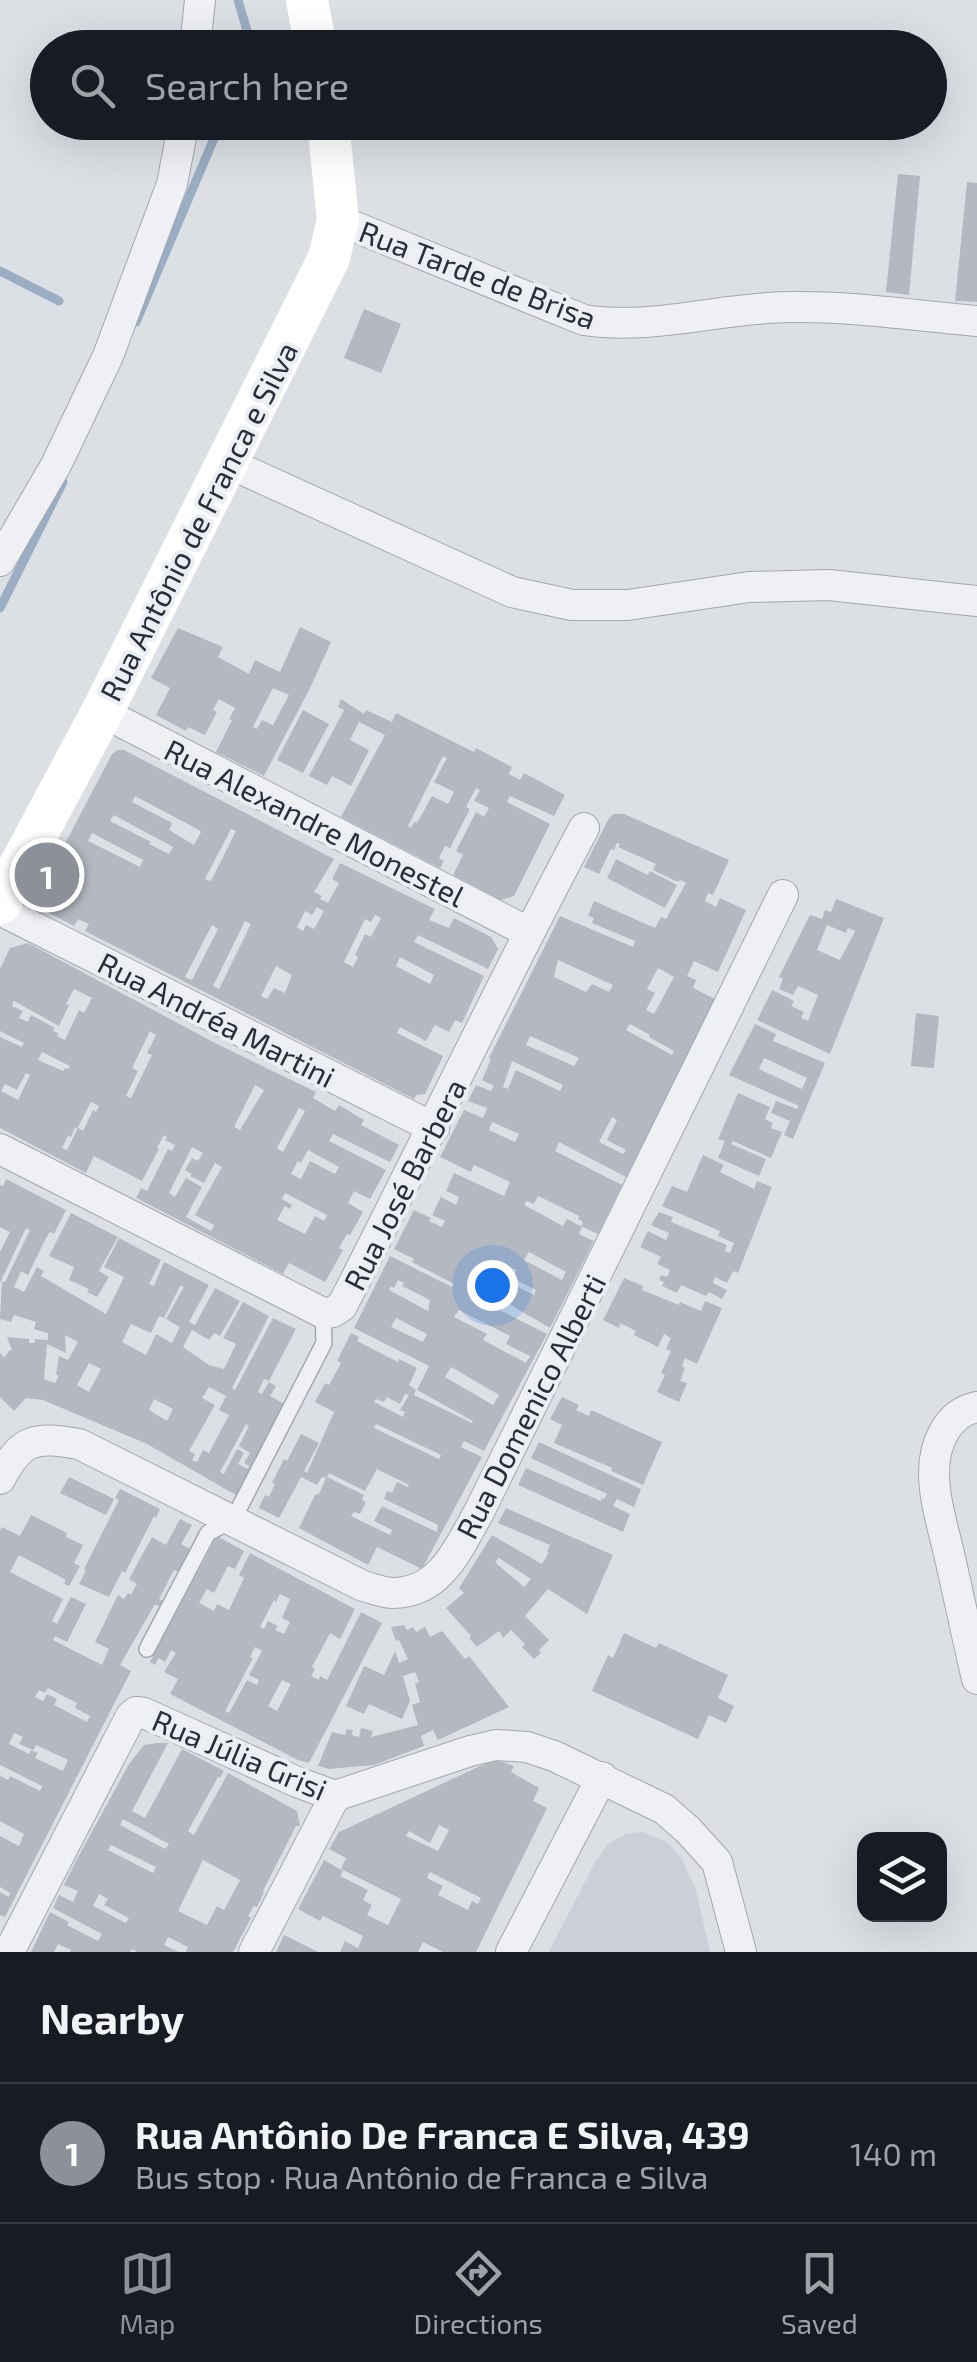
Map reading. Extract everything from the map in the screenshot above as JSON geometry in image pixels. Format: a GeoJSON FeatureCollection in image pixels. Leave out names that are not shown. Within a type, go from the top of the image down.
{"type":"FeatureCollection","features":[{"type":"Feature","properties":{"kind":"main road"},"geometry":{"type":"LineString","coordinates":[[307,0],[313,30]]}},
{"type":"Feature","properties":{"kind":"main road","name":"Rua Antônio de Franca e Silva"},"geometry":{"type":"LineString","coordinates":[[0,907],[330,258],[338,220],[330,140]]}},
{"type":"Feature","properties":{"kind":"street"},"geometry":{"type":"LineString","coordinates":[[198,30],[200,0]]}},
{"type":"Feature","properties":{"kind":"street"},"geometry":{"type":"LineString","coordinates":[[0,560],[56,465],[108,356],[172,184],[181,140]]}},
{"type":"Feature","properties":{"kind":"street","name":"Rua Tarde de Brisa"},"geometry":{"type":"LineString","coordinates":[[338,220],[584,320],[607,324],[788,307],[977,322]]}},
{"type":"Feature","properties":{"kind":"street"},"geometry":{"type":"LineString","coordinates":[[226,462],[512,592],[572,605],[628,605],[749,587],[829,586],[977,601]]}},
{"type":"Feature","properties":{"kind":"street","name":"Rua Alexandre Monestel"},"geometry":{"type":"LineString","coordinates":[[102,712],[528,932]]}},
{"type":"Feature","properties":{"kind":"street","name":"Rua José Barbera"},"geometry":{"type":"LineString","coordinates":[[0,1149],[323,1313],[333,1312],[342,1306],[584,828]]}},
{"type":"Feature","properties":{"kind":"street","name":"Rua Domenico Alberti"},"geometry":{"type":"LineString","coordinates":[[0,1479],[12,1456],[28,1443],[50,1440],[80,1444],[363,1586],[391,1593],[421,1590],[450,1564],[488,1494],[783,895]]}},
{"type":"Feature","properties":{"kind":"street","name":"Rua Andréa Martini"},"geometry":{"type":"LineString","coordinates":[[0,907],[434,1128]]}},
{"type":"Feature","properties":{"kind":"street"},"geometry":{"type":"LineString","coordinates":[[977,1407],[946,1425],[937,1448],[934,1472],[937,1503],[977,1679]]}},
{"type":"Feature","properties":{"kind":"street","name":"Rua Júlia Grisi"},"geometry":{"type":"LineString","coordinates":[[9,1952],[136,1712],[335,1796],[496,1746],[527,1747],[554,1756],[664,1808],[688,1830],[717,1862],[741,1952]]}},
{"type":"Feature","properties":{"kind":"street"},"geometry":{"type":"LineString","coordinates":[[511,1952],[602,1778]]}},
{"type":"Feature","properties":{"kind":"street"},"geometry":{"type":"LineString","coordinates":[[254,1952],[335,1796]]}},
{"type":"Feature","properties":{"kind":"lane"},"geometry":{"type":"LineString","coordinates":[[147,1649],[208,1533],[233,1520],[324,1343],[323,1313]]}},
{"type":"Feature","properties":{"kind":"shaded area"},"geometry":{"type":"Polygon","coordinates":[[[643,1832],[667,1842],[682,1859],[696,1890],[710,1952],[549,1952],[608,1844],[626,1834],[643,1832]]]}},
{"type":"Feature","properties":{"kind":"building"},"geometry":{"type":"Polygon","coordinates":[[[898,174],[920,176],[909,295],[886,292],[898,174]]]}},
{"type":"Feature","properties":{"kind":"building"},"geometry":{"type":"Polygon","coordinates":[[[967,182],[977,183],[977,302],[955,301],[967,182]]]}},
{"type":"Feature","properties":{"kind":"building"},"geometry":{"type":"Polygon","coordinates":[[[364,309],[401,324],[381,373],[344,358],[364,309]]]}},
{"type":"Feature","properties":{"kind":"building"},"geometry":{"type":"Polygon","coordinates":[[[300,627],[331,642],[264,776],[216,752],[235,708],[219,699],[205,735],[188,727],[186,731],[156,715],[170,688],[151,678],[178,628],[223,647],[218,657],[249,674],[255,660],[280,672],[300,627]],[[273,688],[253,727],[257,729],[262,720],[273,725],[289,695],[273,688]]]}},
{"type":"Feature","properties":{"kind":"building"},"geometry":{"type":"Polygon","coordinates":[[[341,699],[364,714],[366,710],[392,722],[396,713],[512,767],[509,774],[520,780],[524,773],[565,795],[554,816],[510,796],[507,802],[550,824],[514,896],[501,900],[453,875],[463,855],[456,851],[476,812],[484,817],[489,808],[474,801],[480,790],[476,788],[450,848],[445,846],[439,858],[444,861],[440,868],[341,817],[385,735],[359,722],[350,740],[369,750],[351,786],[332,776],[327,785],[309,776],[344,710],[338,707],[341,699]],[[443,756],[408,826],[411,828],[432,796],[448,804],[454,792],[434,782],[447,758],[443,756]]]}},
{"type":"Feature","properties":{"kind":"building"},"geometry":{"type":"Polygon","coordinates":[[[303,710],[329,724],[303,773],[277,760],[303,710]]]}},
{"type":"Feature","properties":{"kind":"building"},"geometry":{"type":"Polygon","coordinates":[[[124,750],[334,859],[314,892],[328,903],[339,883],[332,879],[340,863],[435,909],[429,920],[449,928],[454,918],[491,937],[498,949],[488,969],[418,935],[414,942],[484,976],[462,1023],[455,1020],[449,1032],[435,1025],[426,1041],[400,1027],[397,1033],[443,1056],[425,1094],[414,1099],[85,931],[89,924],[78,919],[74,926],[43,910],[37,897],[112,754],[124,750]],[[135,796],[132,802],[172,823],[169,830],[194,845],[199,830],[135,796]],[[114,815],[110,821],[169,854],[173,847],[114,815]],[[231,829],[205,879],[211,881],[236,831],[231,829]],[[92,833],[88,841],[140,867],[143,860],[92,833]],[[317,907],[312,915],[305,911],[297,927],[303,931],[306,925],[314,929],[324,911],[317,907]],[[375,915],[371,922],[365,919],[344,962],[353,967],[365,934],[371,937],[381,918],[375,915]],[[245,921],[213,986],[219,989],[251,924],[245,921]],[[212,925],[185,977],[192,980],[218,929],[212,925]],[[400,957],[396,966],[430,984],[434,975],[400,957]],[[276,966],[261,996],[267,999],[274,988],[285,993],[292,975],[276,966]]]}},
{"type":"Feature","properties":{"kind":"building"},"geometry":{"type":"Polygon","coordinates":[[[624,814],[729,860],[713,895],[708,893],[705,901],[716,907],[720,898],[746,910],[718,972],[694,961],[687,976],[696,980],[693,988],[717,1000],[626,1177],[559,1142],[555,1151],[622,1185],[598,1234],[581,1226],[579,1216],[538,1196],[534,1204],[527,1201],[524,1205],[563,1226],[567,1219],[582,1227],[579,1234],[594,1241],[550,1328],[485,1290],[480,1300],[547,1334],[484,1451],[464,1441],[461,1447],[482,1457],[422,1569],[377,1547],[368,1565],[299,1528],[326,1478],[322,1477],[317,1485],[301,1477],[279,1518],[259,1508],[265,1495],[269,1497],[284,1459],[287,1461],[301,1434],[319,1443],[304,1471],[307,1473],[334,1412],[315,1402],[341,1363],[337,1361],[351,1333],[359,1337],[357,1341],[417,1368],[409,1385],[416,1390],[414,1395],[472,1423],[417,1390],[429,1366],[354,1328],[390,1256],[452,1287],[454,1284],[394,1249],[414,1210],[442,1227],[445,1221],[432,1215],[441,1197],[456,1205],[459,1197],[446,1191],[454,1173],[504,1196],[510,1182],[474,1165],[471,1172],[440,1157],[464,1110],[483,1118],[487,1108],[468,1101],[476,1085],[491,1091],[494,1086],[482,1080],[489,1058],[560,916],[633,947],[635,941],[592,923],[594,918],[588,916],[594,901],[655,928],[661,917],[666,919],[686,883],[653,870],[656,864],[618,847],[617,843],[599,874],[584,867],[609,818],[624,814]],[[558,960],[554,977],[586,992],[592,984],[609,992],[613,985],[558,960]],[[658,968],[647,989],[655,993],[646,1010],[654,1014],[674,977],[658,968]],[[630,1024],[626,1030],[672,1055],[674,1051],[630,1024]],[[530,1036],[526,1045],[574,1066],[579,1058],[530,1036]],[[512,1061],[503,1087],[508,1089],[516,1070],[560,1091],[563,1085],[512,1061]],[[612,1117],[599,1142],[623,1154],[626,1150],[607,1140],[617,1120],[612,1117]],[[492,1122],[489,1130],[515,1142],[519,1134],[492,1122]],[[529,1252],[524,1260],[562,1280],[566,1272],[529,1252]],[[505,1267],[499,1278],[534,1295],[536,1290],[512,1278],[517,1270],[505,1267]],[[398,1280],[389,1290],[428,1311],[430,1300],[402,1286],[404,1283],[398,1280]],[[459,1310],[454,1317],[487,1334],[483,1340],[526,1363],[530,1356],[506,1344],[510,1336],[459,1310]],[[396,1318],[391,1327],[423,1342],[427,1334],[396,1318]],[[451,1367],[445,1377],[493,1405],[499,1395],[451,1367]],[[405,1394],[400,1404],[387,1397],[384,1402],[374,1402],[403,1417],[405,1412],[400,1410],[409,1395],[405,1394]],[[376,1424],[374,1428],[439,1459],[441,1455],[376,1424]],[[377,1469],[365,1491],[329,1473],[327,1477],[364,1495],[362,1500],[366,1502],[360,1514],[354,1512],[351,1516],[390,1535],[392,1530],[374,1521],[382,1506],[437,1532],[438,1525],[384,1499],[397,1482],[409,1485],[377,1469]]]}},
{"type":"Feature","properties":{"kind":"building"},"geometry":{"type":"Polygon","coordinates":[[[616,859],[677,885],[665,908],[607,878],[616,859]]]}},
{"type":"Feature","properties":{"kind":"building"},"geometry":{"type":"Polygon","coordinates":[[[836,899],[884,918],[830,1054],[757,1020],[772,990],[794,1001],[791,1006],[804,1012],[801,1018],[808,1021],[818,995],[798,986],[793,995],[779,989],[783,979],[779,977],[810,915],[822,919],[825,910],[831,912],[836,899]],[[827,925],[817,950],[840,960],[855,931],[848,928],[846,933],[827,925]]]}},
{"type":"Feature","properties":{"kind":"building"},"geometry":{"type":"Polygon","coordinates":[[[28,943],[316,1092],[313,1098],[335,1111],[339,1105],[364,1120],[361,1125],[399,1145],[390,1162],[333,1134],[329,1141],[386,1170],[370,1199],[354,1191],[348,1203],[363,1212],[339,1248],[343,1250],[325,1282],[289,1263],[283,1274],[136,1198],[141,1188],[147,1191],[168,1149],[172,1151],[175,1145],[165,1140],[164,1135],[142,1181],[94,1156],[86,1173],[0,1128],[0,1037],[22,1047],[24,1043],[0,1031],[0,969],[10,948],[28,943]],[[74,989],[66,1004],[69,1005],[59,1026],[14,1001],[12,1006],[23,1011],[19,1018],[28,1022],[31,1015],[55,1028],[57,1036],[65,1040],[79,1010],[84,1013],[92,998],[74,989]],[[150,1031],[132,1068],[138,1071],[126,1096],[131,1098],[152,1055],[147,1053],[156,1035],[150,1031]],[[42,1052],[38,1060],[63,1071],[70,1066],[42,1052]],[[26,1073],[17,1090],[5,1084],[1,1091],[18,1100],[30,1075],[26,1073]],[[255,1085],[234,1127],[240,1130],[264,1090],[255,1085]],[[91,1102],[62,1148],[67,1150],[78,1128],[83,1131],[99,1106],[91,1102]],[[299,1108],[277,1148],[283,1152],[305,1111],[299,1108]],[[192,1147],[169,1193],[175,1197],[186,1178],[202,1187],[186,1217],[211,1231],[214,1225],[195,1215],[222,1167],[215,1163],[204,1183],[190,1176],[185,1170],[192,1158],[198,1161],[203,1153],[192,1147]],[[308,1150],[301,1163],[298,1161],[291,1174],[301,1179],[310,1161],[335,1174],[339,1167],[308,1150]],[[285,1193],[282,1199],[292,1205],[290,1209],[285,1206],[277,1220],[305,1234],[315,1216],[324,1221],[327,1215],[285,1193]]]}},
{"type":"Feature","properties":{"kind":"building"},"geometry":{"type":"Polygon","coordinates":[[[916,1013],[939,1016],[934,1068],[911,1066],[916,1013]]]}},
{"type":"Feature","properties":{"kind":"building"},"geometry":{"type":"Polygon","coordinates":[[[755,1024],[776,1034],[773,1041],[825,1063],[793,1139],[784,1135],[790,1121],[771,1113],[776,1101],[797,1109],[799,1106],[729,1075],[755,1024]],[[764,1058],[759,1069],[802,1089],[807,1078],[764,1058]]]}},
{"type":"Feature","properties":{"kind":"building"},"geometry":{"type":"Polygon","coordinates":[[[738,1093],[770,1107],[765,1119],[773,1123],[771,1128],[782,1132],[771,1158],[733,1141],[731,1144],[766,1159],[759,1176],[718,1158],[725,1141],[718,1139],[738,1093]]]}},
{"type":"Feature","properties":{"kind":"building"},"geometry":{"type":"Polygon","coordinates":[[[703,1155],[724,1165],[720,1172],[754,1189],[757,1181],[772,1187],[738,1273],[733,1271],[727,1283],[715,1277],[713,1283],[727,1290],[722,1299],[681,1285],[677,1293],[662,1286],[661,1275],[667,1277],[670,1270],[657,1264],[661,1257],[640,1247],[648,1231],[666,1240],[669,1233],[651,1225],[659,1212],[673,1217],[671,1222],[727,1245],[725,1251],[730,1253],[734,1243],[718,1236],[720,1231],[662,1206],[672,1186],[687,1192],[703,1155]]]}},
{"type":"Feature","properties":{"kind":"building"},"geometry":{"type":"Polygon","coordinates":[[[6,1179],[66,1210],[54,1234],[50,1232],[46,1238],[28,1275],[21,1271],[14,1287],[24,1292],[37,1267],[44,1271],[41,1276],[106,1314],[124,1277],[104,1267],[119,1238],[161,1260],[149,1284],[154,1286],[164,1262],[209,1285],[189,1322],[195,1325],[215,1288],[240,1301],[220,1336],[214,1333],[209,1340],[192,1330],[183,1347],[209,1365],[224,1369],[236,1344],[223,1338],[243,1302],[269,1316],[232,1388],[235,1390],[273,1318],[296,1329],[269,1381],[264,1379],[258,1392],[262,1394],[269,1382],[276,1386],[270,1396],[290,1407],[241,1498],[147,1444],[43,1400],[26,1398],[14,1411],[0,1397],[0,1353],[4,1358],[12,1350],[7,1337],[29,1339],[29,1343],[35,1343],[35,1339],[48,1340],[48,1333],[34,1329],[36,1322],[14,1315],[11,1322],[0,1319],[2,1281],[5,1282],[30,1230],[26,1228],[0,1283],[0,1252],[10,1232],[0,1227],[0,1185],[6,1179]],[[180,1286],[164,1318],[159,1316],[151,1333],[131,1324],[122,1342],[146,1355],[156,1334],[172,1343],[180,1327],[166,1319],[184,1287],[180,1286]],[[65,1335],[66,1353],[47,1344],[44,1379],[55,1383],[59,1356],[68,1360],[78,1342],[65,1335]],[[89,1363],[77,1385],[89,1392],[101,1369],[89,1363]],[[209,1387],[202,1398],[215,1405],[189,1451],[195,1454],[192,1460],[197,1462],[203,1450],[209,1453],[229,1415],[219,1410],[226,1396],[209,1387]],[[154,1399],[149,1410],[167,1421],[173,1409],[154,1399]],[[246,1424],[220,1472],[224,1474],[237,1449],[244,1453],[238,1464],[248,1469],[244,1463],[250,1453],[239,1446],[249,1426],[246,1424]]]}},
{"type":"Feature","properties":{"kind":"building"},"geometry":{"type":"Polygon","coordinates":[[[71,1213],[118,1237],[99,1271],[109,1277],[97,1297],[69,1280],[74,1267],[49,1256],[71,1213]]]}},
{"type":"Feature","properties":{"kind":"building"},"geometry":{"type":"Polygon","coordinates":[[[624,1278],[679,1305],[680,1302],[701,1311],[705,1301],[722,1308],[697,1364],[685,1358],[680,1381],[687,1383],[679,1402],[657,1392],[665,1375],[661,1373],[671,1351],[666,1349],[671,1338],[664,1334],[658,1347],[620,1323],[619,1328],[603,1320],[624,1278]]]}},
{"type":"Feature","properties":{"kind":"building"},"geometry":{"type":"Polygon","coordinates":[[[562,1397],[579,1405],[576,1410],[589,1416],[591,1410],[662,1442],[643,1485],[554,1443],[562,1425],[550,1419],[562,1397]]]}},
{"type":"Feature","properties":{"kind":"building"},"geometry":{"type":"Polygon","coordinates":[[[539,1442],[641,1489],[634,1507],[617,1499],[613,1506],[630,1514],[623,1532],[518,1485],[526,1468],[601,1501],[607,1494],[531,1458],[539,1442]]]}},
{"type":"Feature","properties":{"kind":"building"},"geometry":{"type":"Polygon","coordinates":[[[69,1477],[114,1499],[106,1515],[60,1493],[69,1477]]]}},
{"type":"Feature","properties":{"kind":"building"},"geometry":{"type":"Polygon","coordinates":[[[120,1489],[160,1509],[109,1597],[79,1584],[119,1500],[115,1498],[120,1489]]]}},
{"type":"Feature","properties":{"kind":"building"},"geometry":{"type":"Polygon","coordinates":[[[506,1508],[613,1555],[587,1614],[548,1589],[525,1616],[549,1640],[534,1659],[511,1630],[503,1638],[499,1631],[477,1647],[446,1608],[464,1593],[459,1588],[492,1535],[542,1564],[550,1545],[498,1523],[506,1508]],[[499,1558],[495,1562],[524,1587],[531,1579],[499,1558]]]}},
{"type":"Feature","properties":{"kind":"building"},"geometry":{"type":"Polygon","coordinates":[[[31,1515],[83,1545],[74,1563],[80,1566],[69,1586],[64,1584],[66,1580],[19,1555],[10,1572],[63,1599],[52,1621],[57,1624],[71,1597],[86,1604],[67,1642],[55,1636],[53,1640],[102,1665],[109,1649],[95,1642],[118,1595],[124,1599],[128,1593],[131,1595],[137,1584],[129,1579],[152,1537],[166,1545],[180,1519],[192,1525],[181,1544],[193,1551],[181,1573],[174,1570],[159,1599],[166,1603],[163,1608],[155,1604],[120,1665],[131,1671],[5,1917],[0,1915],[0,1892],[9,1897],[10,1893],[0,1887],[0,1836],[19,1846],[24,1834],[0,1821],[0,1776],[8,1780],[10,1776],[40,1791],[42,1786],[0,1765],[0,1531],[2,1527],[20,1536],[31,1515]],[[48,1688],[45,1693],[39,1690],[35,1697],[43,1701],[47,1694],[57,1699],[54,1705],[87,1722],[90,1716],[75,1708],[77,1703],[48,1688]],[[14,1733],[9,1744],[29,1754],[31,1750],[38,1753],[35,1758],[63,1771],[68,1760],[36,1745],[33,1750],[19,1744],[23,1737],[14,1733]]]}},
{"type":"Feature","properties":{"kind":"building"},"geometry":{"type":"Polygon","coordinates":[[[217,1536],[244,1551],[235,1569],[228,1566],[214,1593],[207,1589],[199,1603],[214,1611],[217,1604],[229,1610],[244,1578],[239,1575],[250,1553],[355,1609],[340,1639],[330,1633],[311,1676],[327,1680],[361,1612],[382,1623],[309,1763],[170,1694],[178,1679],[164,1672],[176,1653],[171,1650],[165,1662],[159,1658],[155,1665],[150,1662],[217,1536]],[[280,1594],[260,1627],[264,1629],[268,1621],[284,1634],[290,1622],[282,1618],[290,1599],[280,1594]],[[255,1647],[250,1657],[253,1658],[225,1711],[229,1713],[247,1680],[257,1685],[259,1680],[249,1675],[262,1651],[255,1647]],[[282,1680],[268,1706],[277,1711],[291,1684],[282,1680]]]}},
{"type":"Feature","properties":{"kind":"building"},"geometry":{"type":"Polygon","coordinates":[[[404,1625],[416,1632],[425,1627],[430,1637],[442,1631],[465,1659],[469,1656],[509,1707],[438,1740],[433,1730],[421,1736],[424,1746],[374,1765],[329,1769],[318,1766],[332,1732],[345,1735],[347,1729],[353,1730],[352,1735],[359,1737],[361,1728],[373,1731],[371,1737],[418,1725],[412,1705],[420,1702],[415,1672],[403,1676],[410,1701],[402,1719],[369,1704],[364,1714],[346,1706],[364,1666],[384,1675],[395,1651],[399,1663],[408,1659],[391,1627],[404,1625]]]}},
{"type":"Feature","properties":{"kind":"building"},"geometry":{"type":"Polygon","coordinates":[[[624,1633],[656,1648],[659,1643],[728,1675],[718,1698],[734,1706],[726,1723],[709,1715],[698,1739],[592,1691],[608,1655],[613,1658],[624,1633]]]}},
{"type":"Feature","properties":{"kind":"building"},"geometry":{"type":"Polygon","coordinates":[[[168,1743],[132,1811],[145,1818],[182,1749],[224,1771],[188,1831],[194,1835],[228,1773],[297,1811],[300,1826],[296,1826],[257,1907],[248,1916],[251,1918],[233,1952],[186,1952],[188,1947],[168,1937],[164,1945],[179,1952],[70,1952],[58,1944],[54,1952],[31,1952],[50,1912],[98,1941],[102,1934],[53,1908],[59,1895],[73,1902],[78,1891],[64,1885],[129,1764],[144,1745],[168,1743]],[[123,1819],[120,1825],[165,1849],[169,1844],[123,1819]],[[111,1845],[108,1850],[153,1873],[156,1867],[111,1845]],[[203,1860],[178,1911],[207,1925],[217,1906],[224,1910],[240,1880],[203,1860]],[[99,1894],[93,1906],[126,1923],[129,1918],[104,1905],[108,1899],[99,1894]]]}},
{"type":"Feature","properties":{"kind":"building"},"geometry":{"type":"Polygon","coordinates":[[[495,1759],[514,1766],[511,1772],[539,1788],[533,1801],[547,1808],[476,1952],[443,1952],[423,1942],[418,1952],[340,1952],[345,1941],[358,1948],[363,1936],[323,1916],[320,1921],[298,1909],[324,1860],[343,1871],[340,1876],[368,1890],[363,1900],[372,1905],[367,1915],[388,1925],[401,1899],[341,1869],[346,1858],[329,1849],[339,1832],[495,1759]],[[439,1825],[430,1843],[409,1831],[406,1836],[438,1851],[449,1830],[439,1825]],[[430,1872],[427,1878],[443,1886],[438,1895],[468,1910],[472,1901],[478,1904],[481,1898],[430,1872]]]}},
{"type":"Feature","properties":{"kind":"building"},"geometry":{"type":"Polygon","coordinates":[[[284,1935],[318,1952],[276,1952],[284,1935]]]}},
{"type":"Feature","properties":{"kind":"waterway"},"geometry":{"type":"LineString","coordinates":[[238,0],[247,30]]}},
{"type":"Feature","properties":{"kind":"waterway"},"geometry":{"type":"LineString","coordinates":[[136,322],[213,140]]}},
{"type":"Feature","properties":{"kind":"waterway"},"geometry":{"type":"LineString","coordinates":[[0,271],[59,301]]}},
{"type":"Feature","properties":{"kind":"waterway"},"geometry":{"type":"LineString","coordinates":[[0,608],[63,482]]}},
{"type":"Feature","properties":{"kind":"place","name":"Rua Antônio De Franca E Silva, 439"},"geometry":{"type":"Point","coordinates":[47,875]}}]}
